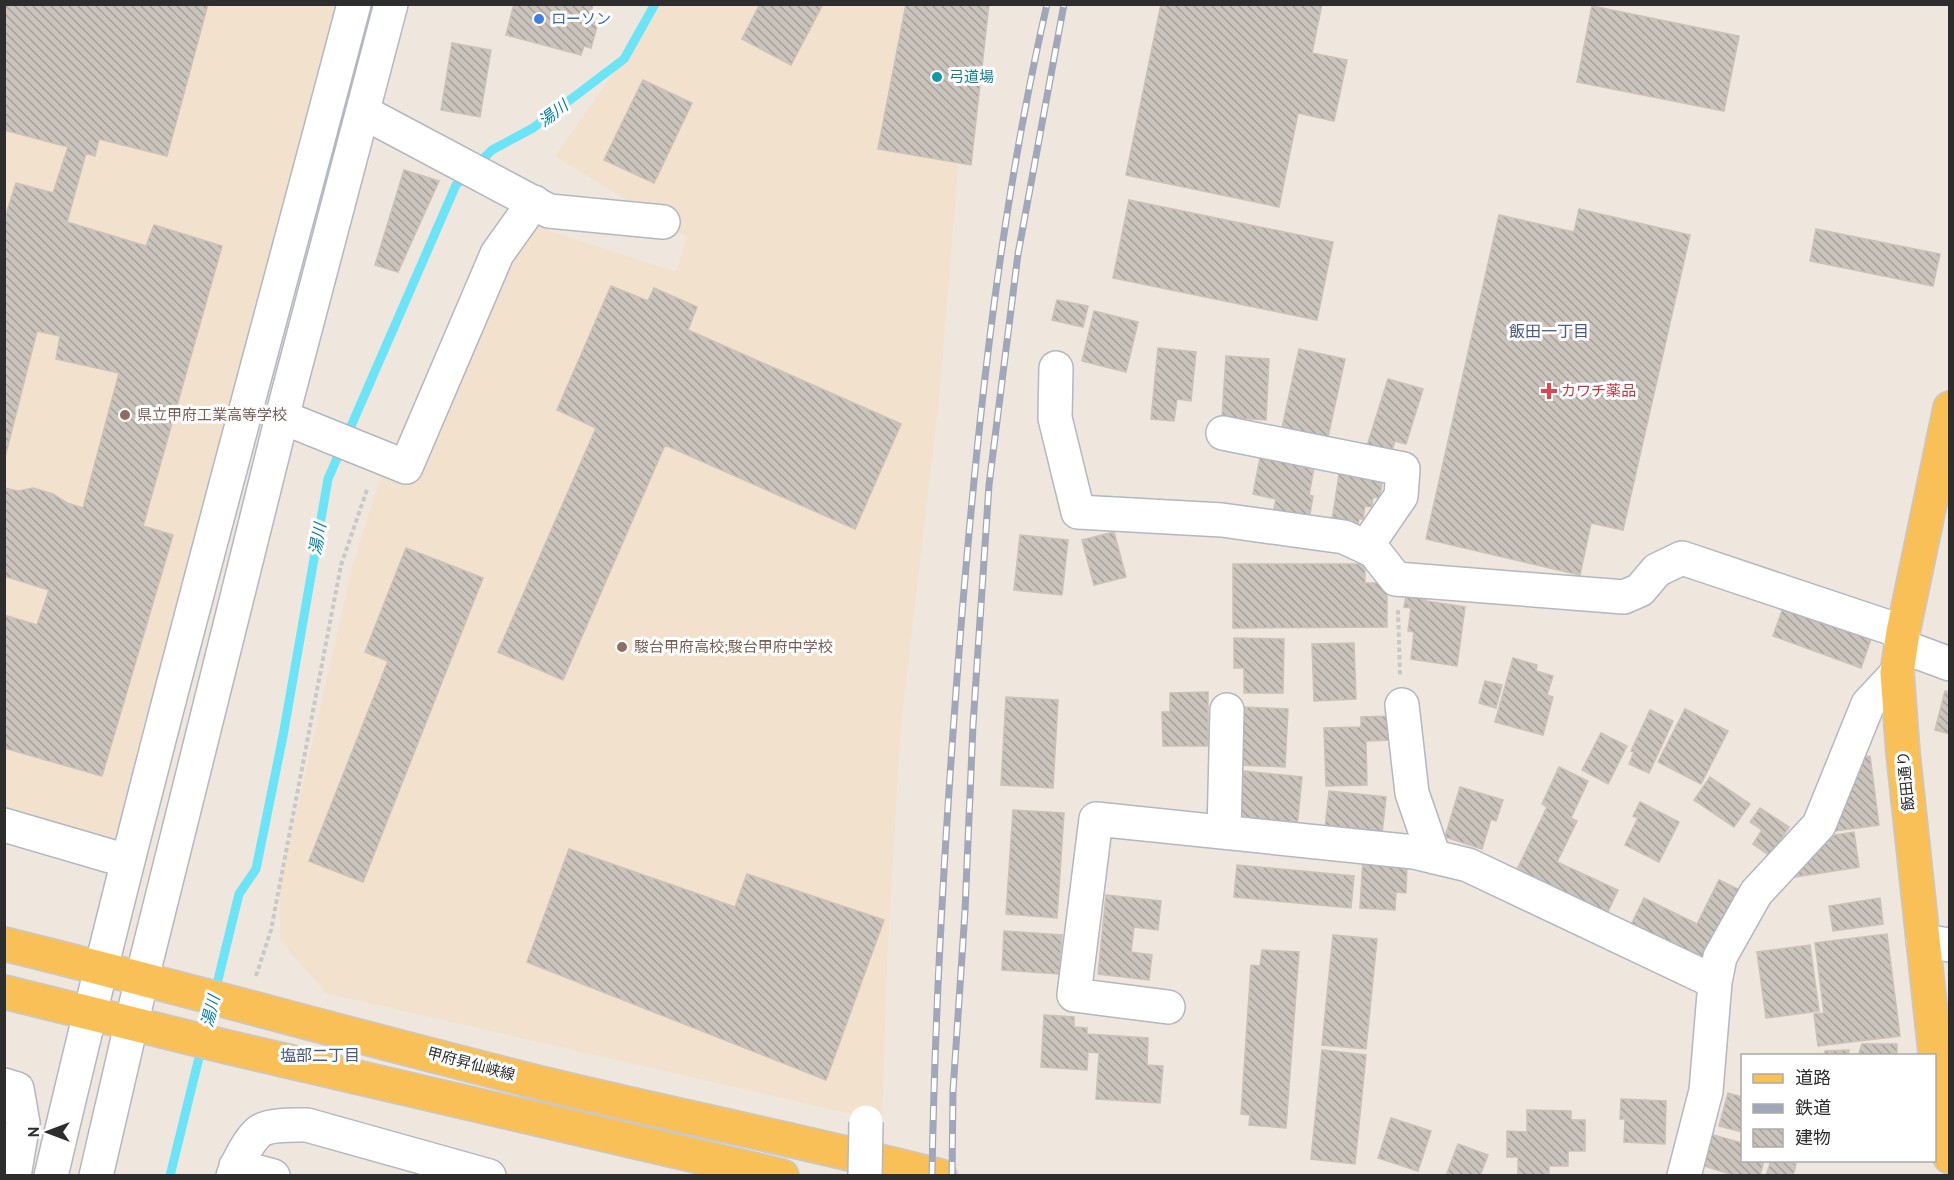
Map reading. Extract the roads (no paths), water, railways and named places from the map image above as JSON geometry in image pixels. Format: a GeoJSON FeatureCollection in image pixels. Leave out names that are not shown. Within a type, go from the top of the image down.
{"type":"FeatureCollection","features":[{"type":"Feature","properties":{"kind":"main road","name":"飯田通り"},"geometry":{"type":"LineString","coordinates":[[1950,408],[1901,650],[1903,753],[1936,943],[1938,1080],[1950,1156]]}},
{"type":"Feature","properties":{"kind":"main road","name":"甲府昇仙峡線"},"geometry":{"type":"LineString","coordinates":[[4,944],[193,991],[553,1086],[849,1152],[940,1176]]}},
{"type":"Feature","properties":{"kind":"main road"},"geometry":{"type":"LineString","coordinates":[[4,992],[223,1046],[782,1176]]}},
{"type":"Feature","properties":{"kind":"street"},"geometry":{"type":"LineString","coordinates":[[51,1176],[127,861],[354,4]]}},
{"type":"Feature","properties":{"kind":"street"},"geometry":{"type":"LineString","coordinates":[[96,1176],[142,978],[282,417],[391,4]]}},
{"type":"Feature","properties":{"kind":"street"},"geometry":{"type":"LineString","coordinates":[[363,112],[549,211],[663,222]]}},
{"type":"Feature","properties":{"kind":"street"},"geometry":{"type":"LineString","coordinates":[[282,417],[406,467],[497,254],[534,202]]}},
{"type":"Feature","properties":{"kind":"street"},"geometry":{"type":"LineString","coordinates":[[1056,368],[1055,418],[1078,512],[1222,520],[1344,537],[1374,551],[1396,579],[1624,597],[1640,590],[1657,570],[1682,558],[1901,650],[1950,664]]}},
{"type":"Feature","properties":{"kind":"street"},"geometry":{"type":"LineString","coordinates":[[1223,433],[1403,469],[1401,496],[1366,547]]}},
{"type":"Feature","properties":{"kind":"street"},"geometry":{"type":"LineString","coordinates":[[1684,1176],[1706,1091],[1715,982],[1720,957],[1756,893],[1819,825],[1868,704],[1901,650]]}},
{"type":"Feature","properties":{"kind":"street"},"geometry":{"type":"LineString","coordinates":[[1402,705],[1412,793],[1434,857]]}},
{"type":"Feature","properties":{"kind":"street"},"geometry":{"type":"LineString","coordinates":[[1224,832],[1227,710]]}},
{"type":"Feature","properties":{"kind":"street"},"geometry":{"type":"LineString","coordinates":[[1168,1006],[1074,995],[1096,819],[1414,852],[1468,865],[1715,982]]}},
{"type":"Feature","properties":{"kind":"street"},"geometry":{"type":"LineString","coordinates":[[4,825],[127,861]]}},
{"type":"Feature","properties":{"kind":"street"},"geometry":{"type":"LineString","coordinates":[[4,1085],[17,1089],[23,1123],[14,1176]]}},
{"type":"Feature","properties":{"kind":"street"},"geometry":{"type":"LineString","coordinates":[[865,1176],[866,1122]]}},
{"type":"Feature","properties":{"kind":"street"},"geometry":{"type":"LineString","coordinates":[[273,1176],[235,1171],[239,1158],[260,1130],[284,1125],[307,1125],[489,1176]]}},
{"type":"Feature","properties":{"kind":"waterway","name":"湯川"},"geometry":{"type":"LineString","coordinates":[[170,1176],[239,894],[256,869],[283,736],[328,479],[456,185],[492,150],[533,128],[624,59],[655,4]]}},
{"type":"Feature","properties":{"kind":"railway"},"geometry":{"type":"LineString","coordinates":[[932,1176],[936,1035],[947,824],[976,460],[1004,231],[1047,4]]}},
{"type":"Feature","properties":{"kind":"railway"},"geometry":{"type":"LineString","coordinates":[[952,1176],[953,1091],[989,485],[1018,254],[1064,4]]}},
{"type":"Feature","properties":{"kind":"place","name":"ローソン"},"geometry":{"type":"Point","coordinates":[539,19]}},
{"type":"Feature","properties":{"kind":"place","name":"弓道場"},"geometry":{"type":"Point","coordinates":[937,77]}},
{"type":"Feature","properties":{"kind":"place","name":"カワチ薬品"},"geometry":{"type":"Point","coordinates":[1549,391]}},
{"type":"Feature","properties":{"kind":"place","name":"県立甲府工業高等学校"},"geometry":{"type":"Point","coordinates":[125,415]}},
{"type":"Feature","properties":{"kind":"place","name":"駿台甲府高校;駿台甲府中学校"},"geometry":{"type":"Point","coordinates":[622,647]}},
{"type":"Feature","properties":{"kind":"district","name":"飯田一丁目"},"geometry":{"type":"Point","coordinates":[1549,331]}},
{"type":"Feature","properties":{"kind":"district","name":"塩部二丁目"},"geometry":{"type":"Point","coordinates":[320,1055]}}]}
